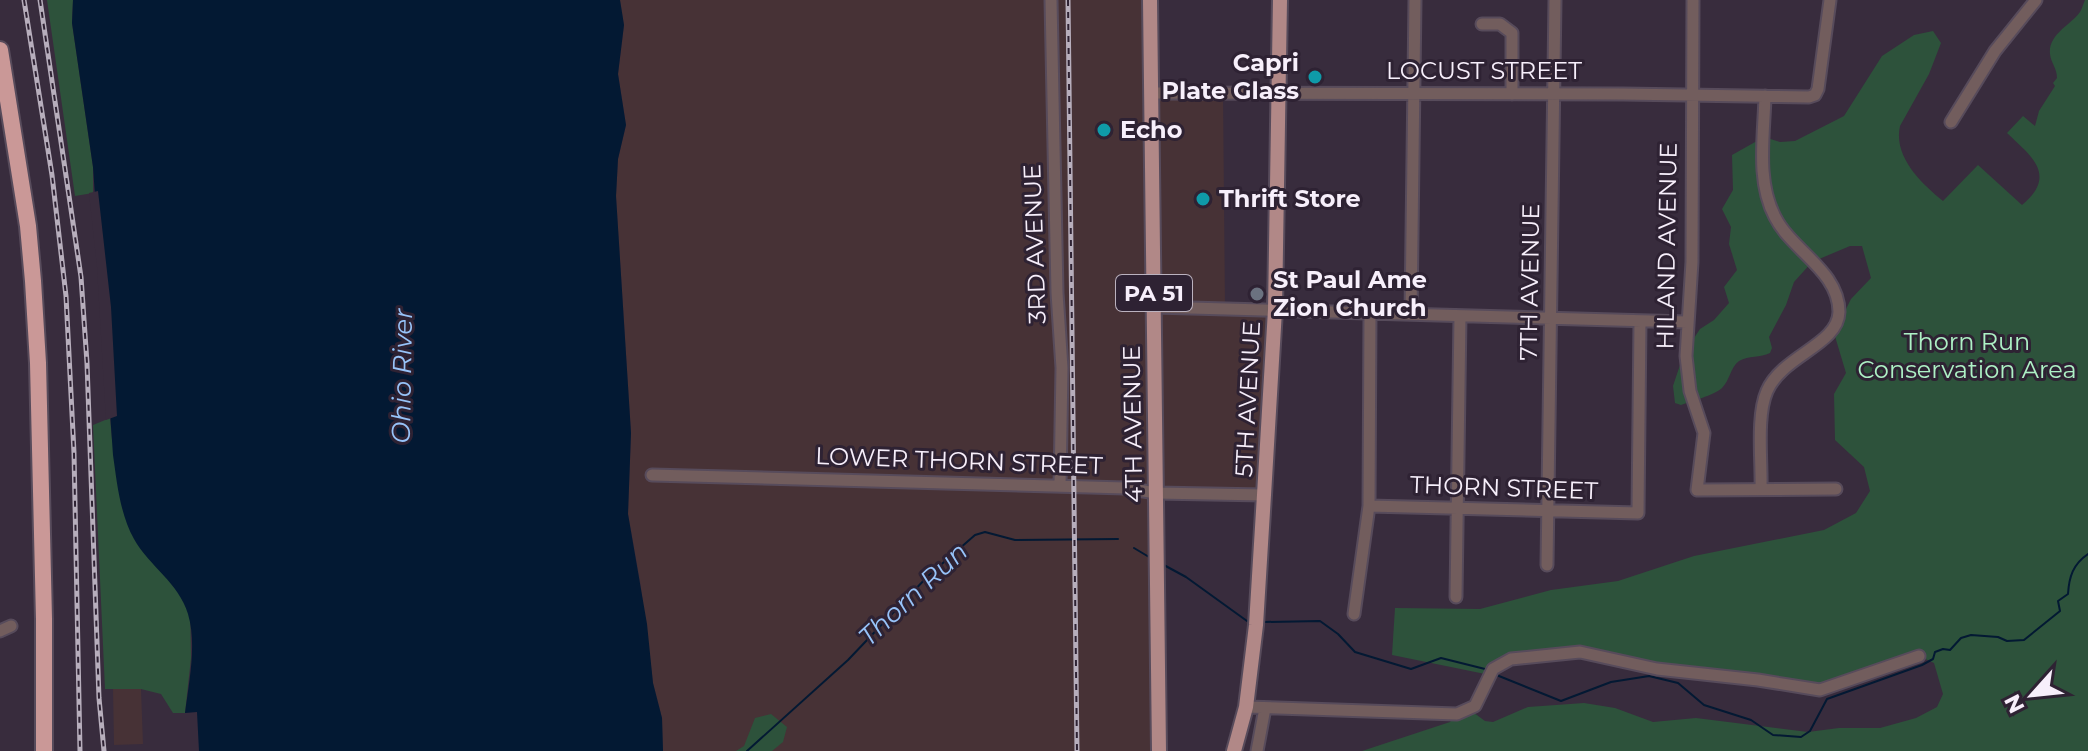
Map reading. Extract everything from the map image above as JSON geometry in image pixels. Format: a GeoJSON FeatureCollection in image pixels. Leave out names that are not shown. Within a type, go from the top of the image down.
{"type":"FeatureCollection","features":[{"type":"Feature","properties":{"kind":"highway"},"geometry":{"type":"LineString","coordinates":[[0,50],[28,226],[33,281],[44,604],[44,751]]}},
{"type":"Feature","properties":{"kind":"main road","name":"4TH AVENUE"},"geometry":{"type":"LineString","coordinates":[[1150,0],[1159,751]]}},
{"type":"Feature","properties":{"kind":"main road","name":"5TH AVENUE"},"geometry":{"type":"LineString","coordinates":[[1234,751],[1246,707],[1256,625],[1264,495],[1275,310],[1280,0]]}},
{"type":"Feature","properties":{"kind":"main road"},"geometry":{"type":"LineString","coordinates":[[1243,751],[1246,707]]}},
{"type":"Feature","properties":{"kind":"street","name":"3RD AVENUE"},"geometry":{"type":"LineString","coordinates":[[1051,0],[1057,293],[1062,368],[1060,486]]}},
{"type":"Feature","properties":{"kind":"street"},"geometry":{"type":"LineString","coordinates":[[1411,314],[1415,0]]}},
{"type":"Feature","properties":{"kind":"street","name":"7TH AVENUE"},"geometry":{"type":"LineString","coordinates":[[1547,565],[1555,0]]}},
{"type":"Feature","properties":{"kind":"street","name":"HILAND AVENUE"},"geometry":{"type":"LineString","coordinates":[[1693,0],[1692,262],[1686,356],[1690,391],[1704,433],[1697,490],[1761,489]]}},
{"type":"Feature","properties":{"kind":"street","name":"LOCUST STREET"},"geometry":{"type":"LineString","coordinates":[[1152,93],[1815,95],[1830,0]]}},
{"type":"Feature","properties":{"kind":"street"},"geometry":{"type":"LineString","coordinates":[[1951,122],[1995,51],[2036,0]]}},
{"type":"Feature","properties":{"kind":"street"},"geometry":{"type":"LineString","coordinates":[[1482,24],[1500,24],[1512,33],[1512,94]]}},
{"type":"Feature","properties":{"kind":"street"},"geometry":{"type":"LineString","coordinates":[[1765,96],[1763,172],[1769,203],[1783,231],[1829,282],[1836,294],[1839,315],[1832,333],[1782,368],[1767,391],[1763,410],[1761,489],[1836,489]]}},
{"type":"Feature","properties":{"kind":"street"},"geometry":{"type":"LineString","coordinates":[[1154,307],[1687,322]]}},
{"type":"Feature","properties":{"kind":"street"},"geometry":{"type":"LineString","coordinates":[[1354,614],[1369,506],[1370,313]]}},
{"type":"Feature","properties":{"kind":"street"},"geometry":{"type":"LineString","coordinates":[[1456,597],[1460,316]]}},
{"type":"Feature","properties":{"kind":"street","name":"THORN STREET"},"geometry":{"type":"LineString","coordinates":[[1369,506],[1638,513],[1640,321]]}},
{"type":"Feature","properties":{"kind":"street","name":"LOWER THORN STREET"},"geometry":{"type":"LineString","coordinates":[[652,475],[1125,488],[1156,493],[1264,495]]}},
{"type":"Feature","properties":{"kind":"street"},"geometry":{"type":"LineString","coordinates":[[1246,707],[1457,714],[1475,706],[1492,672],[1511,659],[1580,652],[1612,657],[1644,667],[1820,690],[1919,656]]}},
{"type":"Feature","properties":{"kind":"street"},"geometry":{"type":"LineString","coordinates":[[1257,751],[1265,708]]}},
{"type":"Feature","properties":{"kind":"shaded area"},"geometry":{"type":"Polygon","coordinates":[[[620,0],[1150,0],[1152,92],[1223,92],[1225,308],[1275,310],[1264,495],[1156,493],[1159,751],[663,751],[662,718],[653,683],[628,514],[631,433],[616,196],[618,159],[626,125],[618,74],[624,25],[620,0]]]}},
{"type":"Feature","properties":{"kind":"shaded area"},"geometry":{"type":"Polygon","coordinates":[[[113,689],[141,689],[143,744],[114,745],[113,689]]]}},
{"type":"Feature","properties":{"kind":"green space"},"geometry":{"type":"Polygon","coordinates":[[[47,0],[73,0],[72,23],[93,167],[93,193],[75,196],[47,0]]]}},
{"type":"Feature","properties":{"kind":"green space","name":"Thorn Run Conservation Area"},"geometry":{"type":"Polygon","coordinates":[[[2085,0],[2088,0],[2088,751],[1362,751],[1450,722],[1457,714],[1470,710],[1485,721],[1493,722],[1528,707],[1584,703],[1615,708],[1653,722],[1696,718],[1808,732],[1880,728],[1916,718],[1937,707],[1943,694],[1934,663],[1919,656],[1820,690],[1594,654],[1511,659],[1490,675],[1392,655],[1395,608],[1480,609],[1551,590],[1618,581],[1694,556],[1824,530],[1856,513],[1870,491],[1864,467],[1835,440],[1834,394],[1846,373],[1834,333],[1851,299],[1871,278],[1862,246],[1850,246],[1812,262],[1794,282],[1769,337],[1770,353],[1739,361],[1725,385],[1714,393],[1681,405],[1675,403],[1673,386],[1684,353],[1700,329],[1714,320],[1729,303],[1724,287],[1737,270],[1729,244],[1731,227],[1722,209],[1733,190],[1732,155],[1764,137],[1780,142],[1795,141],[1844,116],[1882,56],[1914,35],[1933,31],[1941,43],[1929,74],[1900,126],[1899,137],[1905,159],[1918,178],[1943,201],[1978,165],[2022,205],[2033,194],[2039,175],[2032,158],[2007,133],[2023,116],[2035,126],[2039,111],[2057,78],[2050,47],[2061,30],[2080,12],[2085,0]]]}},
{"type":"Feature","properties":{"kind":"green space"},"geometry":{"type":"Polygon","coordinates":[[[110,418],[112,439],[190,601],[191,658],[185,713],[173,713],[161,694],[141,689],[105,689],[93,425],[110,418]]]}},
{"type":"Feature","properties":{"kind":"green space"},"geometry":{"type":"Polygon","coordinates":[[[771,714],[787,727],[783,742],[772,751],[736,751],[744,746],[755,718],[771,714]]]}},
{"type":"Feature","properties":{"kind":"water","name":"Ohio River"},"geometry":{"type":"Polygon","coordinates":[[[73,0],[620,0],[624,25],[618,74],[626,125],[618,159],[616,196],[631,433],[628,514],[647,624],[653,683],[662,718],[663,751],[199,751],[197,712],[185,713],[192,650],[188,614],[178,593],[134,539],[125,519],[118,487],[113,455],[93,167],[72,23],[73,0]]]}},
{"type":"Feature","properties":{"kind":"pier"},"geometry":{"type":"Polygon","coordinates":[[[98,191],[111,307],[117,416],[106,420],[97,267],[89,193],[98,191]]]}},
{"type":"Feature","properties":{"kind":"waterway","name":"Thorn Run"},"geometry":{"type":"LineString","coordinates":[[747,751],[848,660],[928,576],[975,535],[985,532],[1015,540],[1118,539]]}},
{"type":"Feature","properties":{"kind":"waterway","name":"Thorn Run"},"geometry":{"type":"LineString","coordinates":[[1134,548],[1149,557]]}},
{"type":"Feature","properties":{"kind":"waterway","name":"Thorn Run"},"geometry":{"type":"LineString","coordinates":[[1494,674],[1561,701],[1611,682],[1649,676],[1678,683],[1704,705],[1751,720],[1773,735],[1801,737],[1810,731],[1827,699],[1922,665],[1933,659],[1935,652],[1950,650],[1961,638],[1971,635],[1998,637],[2007,641],[2024,640],[2060,611],[2058,601],[2068,594],[2073,571],[2088,554]]}},
{"type":"Feature","properties":{"kind":"waterway","name":"Thorn Run"},"geometry":{"type":"LineString","coordinates":[[1162,564],[1186,577],[1247,621]]}},
{"type":"Feature","properties":{"kind":"waterway","name":"Thorn Run"},"geometry":{"type":"LineString","coordinates":[[1264,622],[1320,621],[1355,652],[1411,669],[1441,658],[1489,670]]}},
{"type":"Feature","properties":{"kind":"railway"},"geometry":{"type":"LineString","coordinates":[[24,0],[52,175],[66,296],[74,453],[80,751]]}},
{"type":"Feature","properties":{"kind":"railway"},"geometry":{"type":"LineString","coordinates":[[40,0],[81,277],[99,698],[104,751]]}},
{"type":"Feature","properties":{"kind":"railway"},"geometry":{"type":"LineString","coordinates":[[1068,0],[1077,751]]}},
{"type":"Feature","properties":{"kind":"place","name":"Capri Plate Glass"},"geometry":{"type":"Point","coordinates":[1315,77]}},
{"type":"Feature","properties":{"kind":"place","name":"Echo"},"geometry":{"type":"Point","coordinates":[1104,130]}},
{"type":"Feature","properties":{"kind":"place","name":"Thrift Store"},"geometry":{"type":"Point","coordinates":[1203,199]}},
{"type":"Feature","properties":{"kind":"place","name":"St Paul Ame Zion Church"},"geometry":{"type":"Point","coordinates":[1257,294]}}]}
